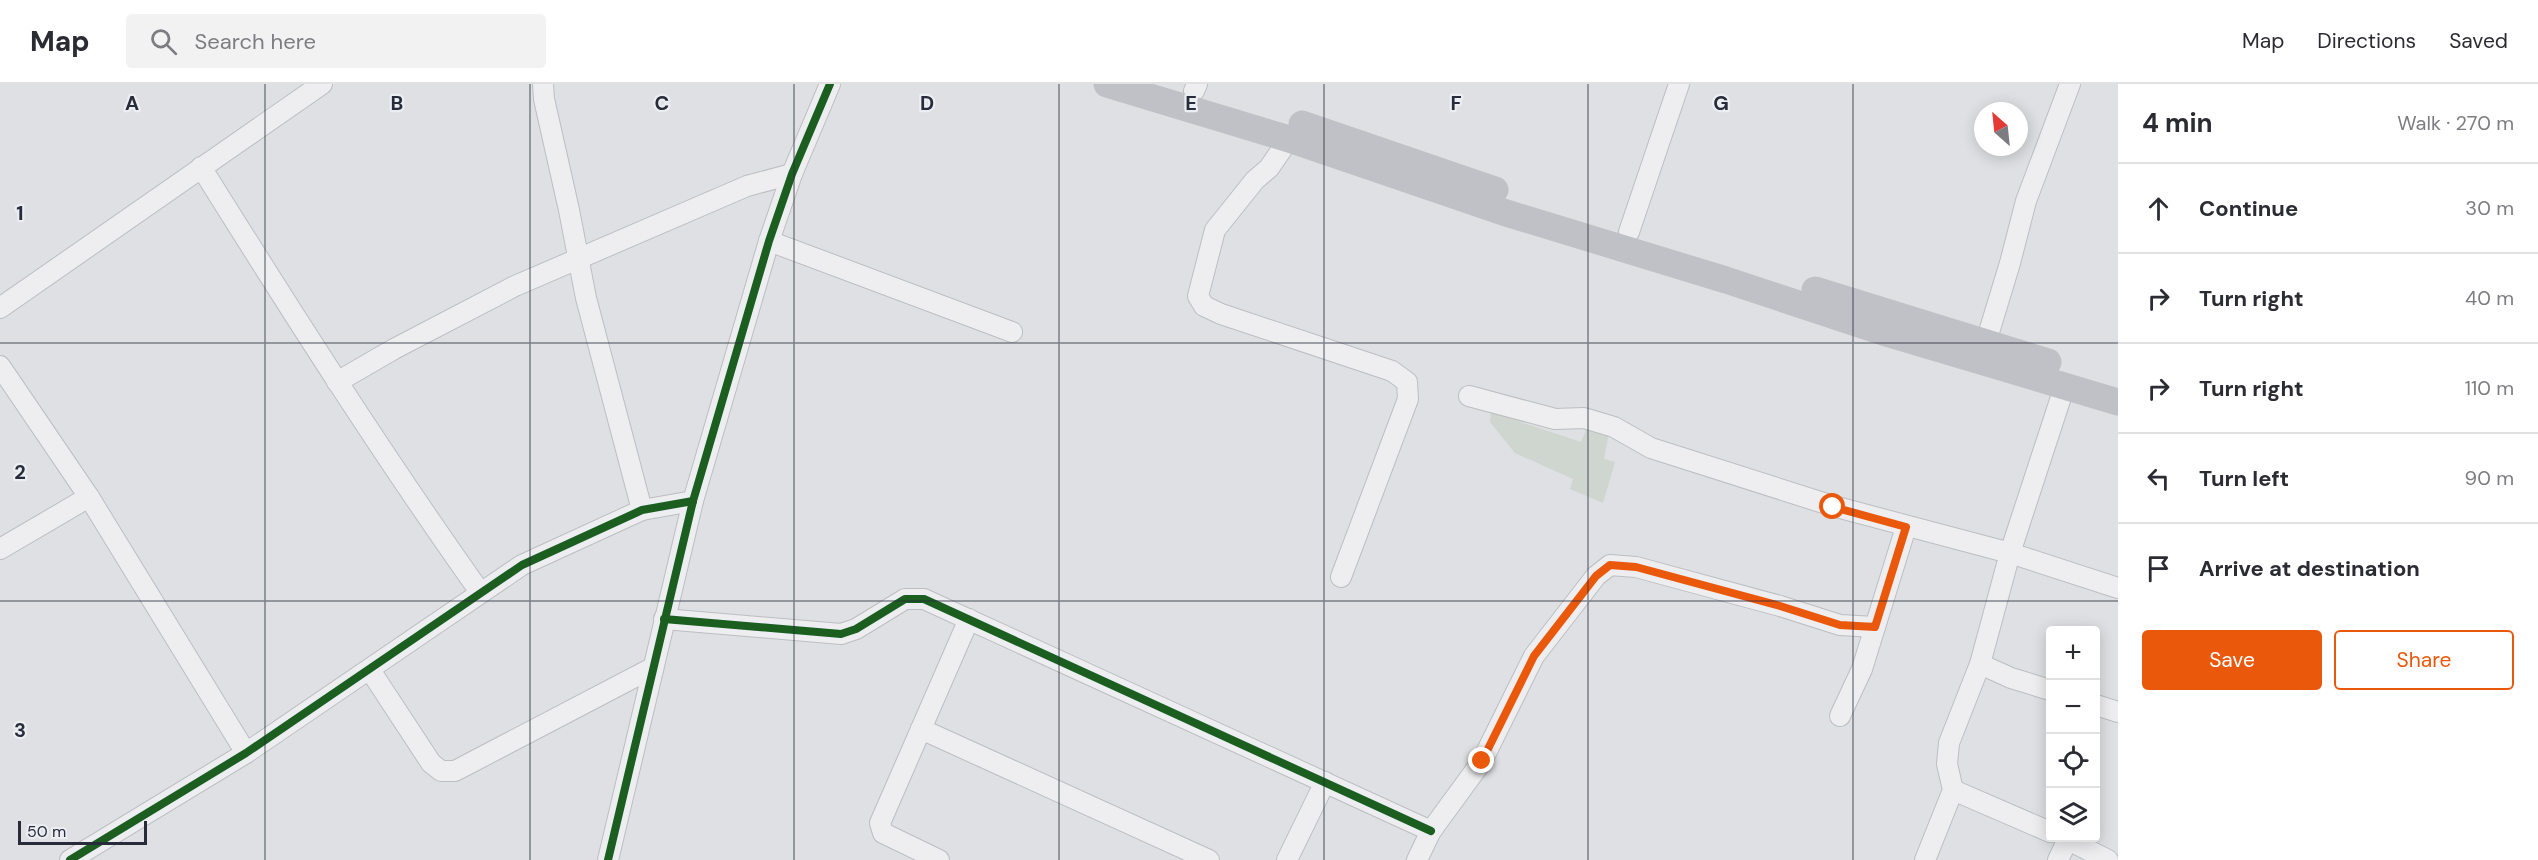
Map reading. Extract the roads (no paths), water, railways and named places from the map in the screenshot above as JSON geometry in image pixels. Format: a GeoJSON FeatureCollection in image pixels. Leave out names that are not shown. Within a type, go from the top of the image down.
{"type":"FeatureCollection","features":[{"type":"Feature","properties":{"kind":"main road"},"geometry":{"type":"LineString","coordinates":[[1107,84],[1289,139],[1365,154],[1532,203],[2118,384]]}},
{"type":"Feature","properties":{"kind":"main road"},"geometry":{"type":"LineString","coordinates":[[1188,86],[1365,154],[1503,212],[1725,280],[1883,332],[2118,402]]}},
{"type":"Feature","properties":{"kind":"street"},"geometry":{"type":"LineString","coordinates":[[0,308],[322,84]]}},
{"type":"Feature","properties":{"kind":"street"},"geometry":{"type":"LineString","coordinates":[[543,84],[544,99],[578,260],[642,510]]}},
{"type":"Feature","properties":{"kind":"street"},"geometry":{"type":"LineString","coordinates":[[608,860],[693,501],[769,241],[792,174],[830,84]]}},
{"type":"Feature","properties":{"kind":"street"},"geometry":{"type":"LineString","coordinates":[[1629,232],[1679,84]]}},
{"type":"Feature","properties":{"kind":"street"},"geometry":{"type":"LineString","coordinates":[[1986,342],[2026,201],[2070,84]]}},
{"type":"Feature","properties":{"kind":"street"},"geometry":{"type":"LineString","coordinates":[[1289,139],[1269,168],[1255,180],[1215,230],[1198,296],[1204,306],[1221,314],[1392,371],[1407,382],[1408,399],[1341,577]]}},
{"type":"Feature","properties":{"kind":"street"},"geometry":{"type":"LineString","coordinates":[[201,167],[337,382],[480,592]]}},
{"type":"Feature","properties":{"kind":"street"},"geometry":{"type":"LineString","coordinates":[[337,382],[394,349],[515,286],[747,186],[792,174]]}},
{"type":"Feature","properties":{"kind":"street"},"geometry":{"type":"LineString","coordinates":[[769,241],[1012,332]]}},
{"type":"Feature","properties":{"kind":"street"},"geometry":{"type":"LineString","coordinates":[[0,366],[89,497],[246,753]]}},
{"type":"Feature","properties":{"kind":"street"},"geometry":{"type":"LineString","coordinates":[[1925,860],[1953,790],[1947,764],[1949,743],[1980,664],[2010,553],[2066,385]]}},
{"type":"Feature","properties":{"kind":"street"},"geometry":{"type":"LineString","coordinates":[[1469,396],[1555,419],[1584,418],[1614,428],[1651,448],[1833,507],[2010,553],[2118,588]]}},
{"type":"Feature","properties":{"kind":"street"},"geometry":{"type":"LineString","coordinates":[[0,549],[89,497]]}},
{"type":"Feature","properties":{"kind":"street"},"geometry":{"type":"LineString","coordinates":[[70,860],[246,753],[522,565],[642,510],[693,501]]}},
{"type":"Feature","properties":{"kind":"street"},"geometry":{"type":"LineString","coordinates":[[1840,716],[1862,669],[1906,527]]}},
{"type":"Feature","properties":{"kind":"street"},"geometry":{"type":"LineString","coordinates":[[1417,860],[1431,831],[1482,761],[1534,656],[1589,584],[1610,565],[1636,567],[1780,606],[1840,625],[1875,627]]}},
{"type":"Feature","properties":{"kind":"street"},"geometry":{"type":"LineString","coordinates":[[664,619],[842,634],[856,629],[905,599],[924,599],[1431,831]]}},
{"type":"Feature","properties":{"kind":"street"},"geometry":{"type":"LineString","coordinates":[[939,860],[883,833],[880,823],[969,619]]}},
{"type":"Feature","properties":{"kind":"street"},"geometry":{"type":"LineString","coordinates":[[1980,664],[2011,678],[2046,689]]}},
{"type":"Feature","properties":{"kind":"street"},"geometry":{"type":"LineString","coordinates":[[370,670],[431,763],[441,771],[455,771],[652,668]]}},
{"type":"Feature","properties":{"kind":"street"},"geometry":{"type":"LineString","coordinates":[[2100,706],[2118,712]]}},
{"type":"Feature","properties":{"kind":"street"},"geometry":{"type":"LineString","coordinates":[[921,729],[1209,860]]}},
{"type":"Feature","properties":{"kind":"street"},"geometry":{"type":"LineString","coordinates":[[1287,860],[1325,782]]}},
{"type":"Feature","properties":{"kind":"street"},"geometry":{"type":"LineString","coordinates":[[1953,790],[2046,830]]}},
{"type":"Feature","properties":{"kind":"street"},"geometry":{"type":"LineString","coordinates":[[2058,860],[2060,842]]}},
{"type":"Feature","properties":{"kind":"street"},"geometry":{"type":"LineString","coordinates":[[2073,842],[2108,860]]}}]}
